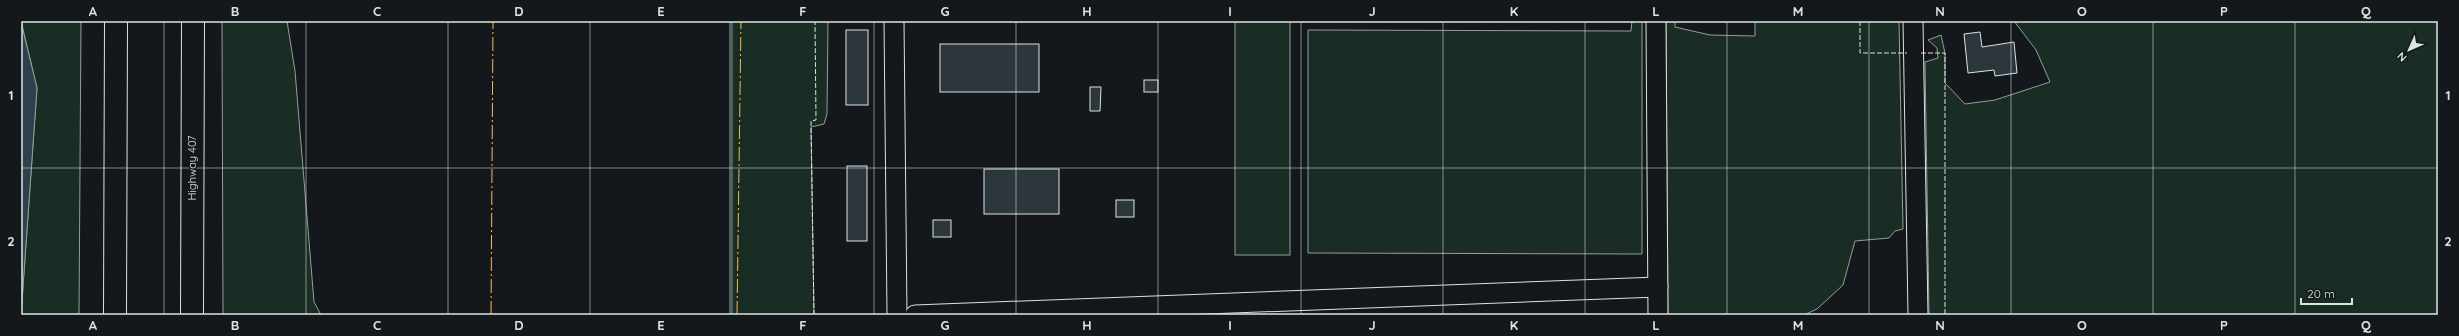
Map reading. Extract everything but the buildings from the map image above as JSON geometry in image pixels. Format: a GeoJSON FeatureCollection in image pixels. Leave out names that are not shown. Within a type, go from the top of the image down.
{"type":"FeatureCollection","features":[{"type":"Feature","properties":{"kind":"highway"},"geometry":{"type":"LineString","coordinates":[[115,315],[116,21]]}},
{"type":"Feature","properties":{"kind":"highway","name":"Highway 407"},"geometry":{"type":"LineString","coordinates":[[192,315],[193,21]]}},
{"type":"Feature","properties":{"kind":"lane"},"geometry":{"type":"LineString","coordinates":[[894,21],[897,315]]}},
{"type":"Feature","properties":{"kind":"lane"},"geometry":{"type":"LineString","coordinates":[[1656,21],[1658,315]]}},
{"type":"Feature","properties":{"kind":"lane"},"geometry":{"type":"LineString","coordinates":[[1914,21],[1918,315]]}},
{"type":"Feature","properties":{"kind":"lane"},"geometry":{"type":"LineString","coordinates":[[915,315],[1658,287]]}},
{"type":"Feature","properties":{"kind":"green space"},"geometry":{"type":"Polygon","coordinates":[[[21,21],[81,21],[79,315],[21,315],[37,88],[21,21]]]}},
{"type":"Feature","properties":{"kind":"green space"},"geometry":{"type":"Polygon","coordinates":[[[222,21],[287,21],[295,71],[314,302],[321,315],[223,315],[222,21]]]}},
{"type":"Feature","properties":{"kind":"green space"},"geometry":{"type":"Polygon","coordinates":[[[730,21],[828,21],[827,114],[824,124],[811,127],[814,315],[730,315],[730,21]]]}},
{"type":"Feature","properties":{"kind":"green space"},"geometry":{"type":"Polygon","coordinates":[[[1235,21],[1290,21],[1290,255],[1235,255],[1235,21]]]}},
{"type":"Feature","properties":{"kind":"green space"},"geometry":{"type":"Polygon","coordinates":[[[1632,21],[1642,21],[1642,254],[1308,253],[1308,30],[1631,31],[1632,21]]]}},
{"type":"Feature","properties":{"kind":"green space"},"geometry":{"type":"Polygon","coordinates":[[[1666,21],[1675,21],[1675,27],[1710,35],[1755,36],[1755,21],[1899,21],[1903,229],[1895,231],[1889,238],[1855,241],[1843,285],[1817,309],[1804,315],[1668,315],[1666,21]]]}},
{"type":"Feature","properties":{"kind":"green space"},"geometry":{"type":"Polygon","coordinates":[[[2014,21],[2438,21],[2438,315],[1929,315],[1925,62],[1938,58],[1937,48],[1928,40],[1941,35],[1945,53],[1945,83],[1965,104],[1995,100],[2050,82],[2036,50],[2014,21]]]}},
{"type":"Feature","properties":{"kind":"water"},"geometry":{"type":"Polygon","coordinates":[[[21,22],[37,88],[21,315],[21,22]]]}},
{"type":"Feature","properties":{"kind":"fence"},"geometry":{"type":"LineString","coordinates":[[814,315],[811,121],[816,120],[815,21]]}},
{"type":"Feature","properties":{"kind":"fence"},"geometry":{"type":"LineString","coordinates":[[1860,21],[1860,53],[1907,53]]}},
{"type":"Feature","properties":{"kind":"fence"},"geometry":{"type":"LineString","coordinates":[[1921,53],[1945,53],[1945,315]]}},
{"type":"Feature","properties":{"kind":"power"},"geometry":{"type":"LineString","coordinates":[[491,315],[493,21]]}},
{"type":"Feature","properties":{"kind":"power"},"geometry":{"type":"LineString","coordinates":[[737,315],[741,21]]}}]}
